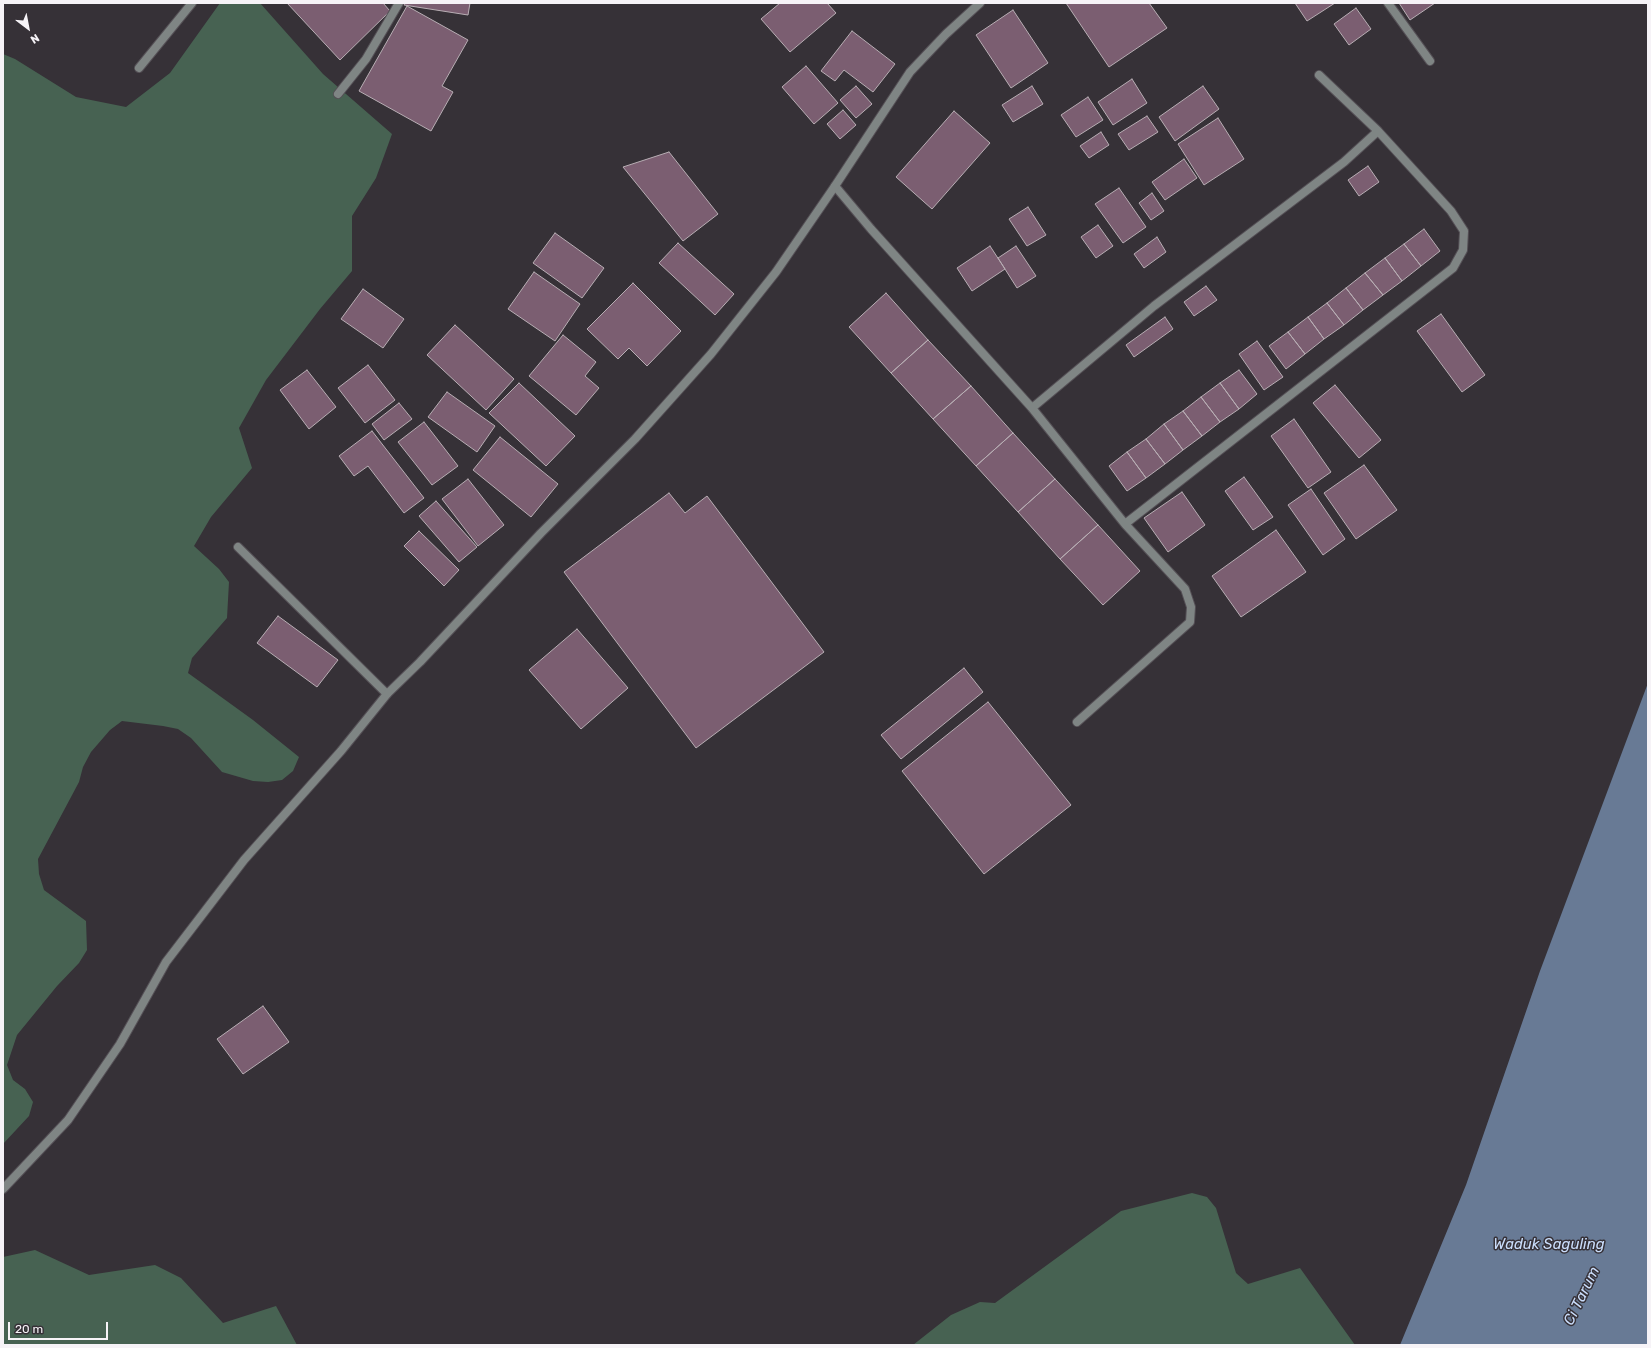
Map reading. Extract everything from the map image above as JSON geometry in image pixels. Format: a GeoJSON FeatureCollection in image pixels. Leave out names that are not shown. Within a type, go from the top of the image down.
{"type":"FeatureCollection","features":[{"type":"Feature","properties":{"kind":"street"},"geometry":{"type":"LineString","coordinates":[[139,68],[192,3]]}},
{"type":"Feature","properties":{"kind":"street"},"geometry":{"type":"LineString","coordinates":[[338,94],[366,58],[399,3]]}},
{"type":"Feature","properties":{"kind":"street"},"geometry":{"type":"LineString","coordinates":[[3,1189],[68,1120],[120,1044],[166,962],[244,860],[341,751],[387,694],[420,662],[541,533],[635,440],[711,354],[776,272],[910,72],[946,34],[980,3]]}},
{"type":"Feature","properties":{"kind":"street"},"geometry":{"type":"LineString","coordinates":[[1388,3],[1430,61]]}},
{"type":"Feature","properties":{"kind":"street"},"geometry":{"type":"LineString","coordinates":[[1125,524],[1453,268],[1463,250],[1464,231],[1451,211],[1378,131],[1319,75]]}},
{"type":"Feature","properties":{"kind":"street"},"geometry":{"type":"LineString","coordinates":[[1032,408],[1154,306],[1344,162],[1378,131]]}},
{"type":"Feature","properties":{"kind":"street"},"geometry":{"type":"LineString","coordinates":[[835,186],[871,229],[1032,408],[1125,524],[1185,589],[1191,607],[1190,622],[1078,722]]}},
{"type":"Feature","properties":{"kind":"street"},"geometry":{"type":"LineString","coordinates":[[238,547],[387,694]]}},
{"type":"Feature","properties":{"kind":"green space"},"geometry":{"type":"Polygon","coordinates":[[[220,3],[260,3],[323,74],[392,134],[376,178],[352,216],[352,271],[320,309],[266,380],[239,428],[252,468],[211,517],[194,546],[219,569],[229,582],[227,618],[192,658],[188,673],[253,720],[299,757],[293,771],[282,780],[268,782],[253,781],[222,772],[191,738],[178,729],[122,721],[110,730],[91,752],[83,767],[79,782],[38,859],[39,874],[44,890],[86,921],[87,950],[79,963],[57,986],[17,1035],[7,1065],[13,1080],[25,1089],[33,1102],[29,1116],[3,1144],[3,54],[15,59],[76,97],[126,107],[170,73],[220,3]]]}},
{"type":"Feature","properties":{"kind":"green space"},"geometry":{"type":"Polygon","coordinates":[[[1192,1193],[1207,1197],[1216,1208],[1236,1273],[1248,1284],[1300,1268],[1355,1345],[913,1345],[951,1315],[980,1302],[995,1303],[1121,1211],[1192,1193]]]}},
{"type":"Feature","properties":{"kind":"green space"},"geometry":{"type":"Polygon","coordinates":[[[35,1250],[89,1275],[155,1265],[181,1278],[223,1323],[276,1306],[297,1345],[3,1345],[3,1257],[35,1250]]]}},
{"type":"Feature","properties":{"kind":"water","name":"Waduk Saguling"},"geometry":{"type":"Polygon","coordinates":[[[1648,683],[1648,1345],[1400,1345],[1466,1185],[1540,971],[1648,683]]]}},
{"type":"Feature","properties":{"kind":"building"},"geometry":{"type":"Polygon","coordinates":[[[287,3],[383,3],[390,11],[340,60],[287,3]]]}},
{"type":"Feature","properties":{"kind":"building"},"geometry":{"type":"Polygon","coordinates":[[[405,3],[470,3],[468,15],[404,5],[405,3]]]}},
{"type":"Feature","properties":{"kind":"building"},"geometry":{"type":"Polygon","coordinates":[[[780,3],[827,3],[836,13],[790,52],[761,19],[780,3]]]}},
{"type":"Feature","properties":{"kind":"building"},"geometry":{"type":"Polygon","coordinates":[[[1066,3],[1149,3],[1167,28],[1109,67],[1066,3]]]}},
{"type":"Feature","properties":{"kind":"building"},"geometry":{"type":"Polygon","coordinates":[[[1295,3],[1335,3],[1307,21],[1295,3]]]}},
{"type":"Feature","properties":{"kind":"building"},"geometry":{"type":"Polygon","coordinates":[[[1399,3],[1435,3],[1410,20],[1399,3]]]}},
{"type":"Feature","properties":{"kind":"building"},"geometry":{"type":"Polygon","coordinates":[[[407,6],[468,40],[442,86],[453,92],[431,131],[359,91],[407,6]]]}},
{"type":"Feature","properties":{"kind":"building"},"geometry":{"type":"Polygon","coordinates":[[[1356,8],[1371,29],[1349,45],[1334,24],[1356,8]]]}},
{"type":"Feature","properties":{"kind":"building"},"geometry":{"type":"Polygon","coordinates":[[[1013,10],[1048,63],[1011,88],[976,35],[1013,10]]]}},
{"type":"Feature","properties":{"kind":"building"},"geometry":{"type":"Polygon","coordinates":[[[852,31],[895,64],[873,92],[844,70],[835,81],[821,71],[852,31]]]}},
{"type":"Feature","properties":{"kind":"building"},"geometry":{"type":"Polygon","coordinates":[[[806,66],[838,103],[814,124],[782,87],[806,66]]]}},
{"type":"Feature","properties":{"kind":"building"},"geometry":{"type":"Polygon","coordinates":[[[1132,79],[1147,103],[1113,125],[1098,102],[1132,79]]]}},
{"type":"Feature","properties":{"kind":"building"},"geometry":{"type":"Polygon","coordinates":[[[856,86],[872,104],[856,118],[840,100],[856,86]]]}},
{"type":"Feature","properties":{"kind":"building"},"geometry":{"type":"Polygon","coordinates":[[[1032,86],[1043,104],[1013,122],[1002,105],[1032,86]]]}},
{"type":"Feature","properties":{"kind":"building"},"geometry":{"type":"Polygon","coordinates":[[[1203,86],[1219,109],[1175,141],[1159,117],[1203,86]]]}},
{"type":"Feature","properties":{"kind":"building"},"geometry":{"type":"Polygon","coordinates":[[[1088,97],[1103,120],[1076,137],[1061,115],[1088,97]]]}},
{"type":"Feature","properties":{"kind":"building"},"geometry":{"type":"Polygon","coordinates":[[[843,110],[856,125],[840,139],[827,124],[843,110]]]}},
{"type":"Feature","properties":{"kind":"building"},"geometry":{"type":"Polygon","coordinates":[[[954,111],[990,143],[932,209],[896,177],[954,111]]]}},
{"type":"Feature","properties":{"kind":"building"},"geometry":{"type":"Polygon","coordinates":[[[1147,116],[1158,132],[1129,150],[1118,134],[1147,116]]]}},
{"type":"Feature","properties":{"kind":"building"},"geometry":{"type":"Polygon","coordinates":[[[1218,118],[1244,159],[1204,185],[1178,144],[1218,118]]]}},
{"type":"Feature","properties":{"kind":"building"},"geometry":{"type":"Polygon","coordinates":[[[1101,132],[1109,145],[1089,158],[1080,146],[1101,132]]]}},
{"type":"Feature","properties":{"kind":"building"},"geometry":{"type":"Polygon","coordinates":[[[669,152],[718,214],[683,241],[623,167],[669,152]]]}},
{"type":"Feature","properties":{"kind":"building"},"geometry":{"type":"Polygon","coordinates":[[[1184,159],[1197,178],[1165,200],[1152,182],[1184,159]]]}},
{"type":"Feature","properties":{"kind":"building"},"geometry":{"type":"Polygon","coordinates":[[[1368,166],[1379,182],[1359,196],[1348,180],[1368,166]]]}},
{"type":"Feature","properties":{"kind":"building"},"geometry":{"type":"Polygon","coordinates":[[[1119,188],[1146,227],[1123,243],[1095,204],[1119,188]]]}},
{"type":"Feature","properties":{"kind":"building"},"geometry":{"type":"Polygon","coordinates":[[[1152,193],[1164,211],[1151,220],[1139,203],[1152,193]]]}},
{"type":"Feature","properties":{"kind":"building"},"geometry":{"type":"Polygon","coordinates":[[[1028,207],[1046,235],[1027,246],[1009,219],[1028,207]]]}},
{"type":"Feature","properties":{"kind":"building"},"geometry":{"type":"Polygon","coordinates":[[[1098,225],[1113,246],[1096,258],[1081,237],[1098,225]]]}},
{"type":"Feature","properties":{"kind":"building"},"geometry":{"type":"Polygon","coordinates":[[[1424,229],[1440,251],[1421,266],[1404,244],[1424,229]]]}},
{"type":"Feature","properties":{"kind":"building"},"geometry":{"type":"Polygon","coordinates":[[[555,233],[604,268],[582,298],[533,263],[555,233]]]}},
{"type":"Feature","properties":{"kind":"building"},"geometry":{"type":"Polygon","coordinates":[[[1157,237],[1166,252],[1144,268],[1134,254],[1157,237]]]}},
{"type":"Feature","properties":{"kind":"building"},"geometry":{"type":"Polygon","coordinates":[[[678,243],[734,294],[715,315],[659,263],[678,243]]]}},
{"type":"Feature","properties":{"kind":"building"},"geometry":{"type":"Polygon","coordinates":[[[1404,244],[1421,266],[1402,281],[1385,258],[1404,244]]]}},
{"type":"Feature","properties":{"kind":"building"},"geometry":{"type":"Polygon","coordinates":[[[990,246],[1005,269],[972,291],[957,268],[990,246]]]}},
{"type":"Feature","properties":{"kind":"building"},"geometry":{"type":"Polygon","coordinates":[[[1016,246],[1036,276],[1017,288],[998,258],[1016,246]]]}},
{"type":"Feature","properties":{"kind":"building"},"geometry":{"type":"Polygon","coordinates":[[[1385,258],[1402,281],[1383,295],[1365,273],[1385,258]]]}},
{"type":"Feature","properties":{"kind":"building"},"geometry":{"type":"Polygon","coordinates":[[[534,272],[580,304],[555,341],[508,309],[534,272]]]}},
{"type":"Feature","properties":{"kind":"building"},"geometry":{"type":"Polygon","coordinates":[[[1365,273],[1383,295],[1363,310],[1346,288],[1365,273]]]}},
{"type":"Feature","properties":{"kind":"building"},"geometry":{"type":"Polygon","coordinates":[[[633,283],[681,331],[647,366],[629,348],[618,359],[587,329],[633,283]]]}},
{"type":"Feature","properties":{"kind":"building"},"geometry":{"type":"Polygon","coordinates":[[[1206,286],[1217,300],[1194,316],[1184,302],[1206,286]]]}},
{"type":"Feature","properties":{"kind":"building"},"geometry":{"type":"Polygon","coordinates":[[[1346,288],[1363,310],[1344,325],[1327,303],[1346,288]]]}},
{"type":"Feature","properties":{"kind":"building"},"geometry":{"type":"Polygon","coordinates":[[[363,289],[404,319],[383,348],[341,319],[363,289]]]}},
{"type":"Feature","properties":{"kind":"building"},"geometry":{"type":"Polygon","coordinates":[[[886,293],[928,340],[891,373],[849,327],[886,293]]]}},
{"type":"Feature","properties":{"kind":"building"},"geometry":{"type":"Polygon","coordinates":[[[1327,303],[1344,325],[1324,339],[1308,317],[1327,303]]]}},
{"type":"Feature","properties":{"kind":"building"},"geometry":{"type":"Polygon","coordinates":[[[1441,314],[1485,375],[1462,392],[1417,331],[1441,314]]]}},
{"type":"Feature","properties":{"kind":"building"},"geometry":{"type":"Polygon","coordinates":[[[1165,317],[1173,329],[1134,357],[1126,345],[1165,317]]]}},
{"type":"Feature","properties":{"kind":"building"},"geometry":{"type":"Polygon","coordinates":[[[1308,317],[1324,339],[1305,354],[1288,332],[1308,317]]]}},
{"type":"Feature","properties":{"kind":"building"},"geometry":{"type":"Polygon","coordinates":[[[455,325],[514,379],[486,410],[427,355],[455,325]]]}},
{"type":"Feature","properties":{"kind":"building"},"geometry":{"type":"Polygon","coordinates":[[[1288,332],[1305,354],[1286,369],[1269,346],[1288,332]]]}},
{"type":"Feature","properties":{"kind":"building"},"geometry":{"type":"Polygon","coordinates":[[[563,335],[596,362],[585,376],[599,388],[576,415],[529,376],[563,335]]]}},
{"type":"Feature","properties":{"kind":"building"},"geometry":{"type":"Polygon","coordinates":[[[928,340],[971,386],[933,419],[891,373],[928,340]]]}},
{"type":"Feature","properties":{"kind":"building"},"geometry":{"type":"Polygon","coordinates":[[[1257,341],[1283,377],[1264,390],[1239,354],[1257,341]]]}},
{"type":"Feature","properties":{"kind":"building"},"geometry":{"type":"Polygon","coordinates":[[[368,365],[395,400],[365,423],[338,388],[368,365]]]}},
{"type":"Feature","properties":{"kind":"building"},"geometry":{"type":"Polygon","coordinates":[[[307,370],[336,407],[309,429],[280,390],[307,370]]]}},
{"type":"Feature","properties":{"kind":"building"},"geometry":{"type":"Polygon","coordinates":[[[1239,370],[1257,394],[1239,409],[1220,383],[1239,370]]]}},
{"type":"Feature","properties":{"kind":"building"},"geometry":{"type":"Polygon","coordinates":[[[519,383],[575,436],[546,466],[489,413],[519,383]]]}},
{"type":"Feature","properties":{"kind":"building"},"geometry":{"type":"Polygon","coordinates":[[[1220,383],[1239,409],[1220,422],[1201,397],[1220,383]]]}},
{"type":"Feature","properties":{"kind":"building"},"geometry":{"type":"Polygon","coordinates":[[[1335,385],[1381,440],[1359,458],[1313,403],[1335,385]]]}},
{"type":"Feature","properties":{"kind":"building"},"geometry":{"type":"Polygon","coordinates":[[[971,386],[1013,433],[976,466],[933,419],[971,386]]]}},
{"type":"Feature","properties":{"kind":"building"},"geometry":{"type":"Polygon","coordinates":[[[447,392],[495,426],[477,452],[428,417],[447,392]]]}},
{"type":"Feature","properties":{"kind":"building"},"geometry":{"type":"Polygon","coordinates":[[[1201,397],[1220,422],[1202,436],[1183,411],[1201,397]]]}},
{"type":"Feature","properties":{"kind":"building"},"geometry":{"type":"Polygon","coordinates":[[[399,403],[412,419],[384,440],[372,424],[399,403]]]}},
{"type":"Feature","properties":{"kind":"building"},"geometry":{"type":"Polygon","coordinates":[[[1183,411],[1202,436],[1183,450],[1164,424],[1183,411]]]}},
{"type":"Feature","properties":{"kind":"building"},"geometry":{"type":"Polygon","coordinates":[[[1294,419],[1331,472],[1308,488],[1271,436],[1294,419]]]}},
{"type":"Feature","properties":{"kind":"building"},"geometry":{"type":"Polygon","coordinates":[[[424,422],[458,466],[432,485],[398,442],[424,422]]]}},
{"type":"Feature","properties":{"kind":"building"},"geometry":{"type":"Polygon","coordinates":[[[1164,424],[1183,450],[1165,464],[1146,439],[1164,424]]]}},
{"type":"Feature","properties":{"kind":"building"},"geometry":{"type":"Polygon","coordinates":[[[372,431],[424,498],[404,513],[368,466],[354,476],[339,456],[372,431]]]}},
{"type":"Feature","properties":{"kind":"building"},"geometry":{"type":"Polygon","coordinates":[[[1013,433],[1055,479],[1018,512],[976,466],[1013,433]]]}},
{"type":"Feature","properties":{"kind":"building"},"geometry":{"type":"Polygon","coordinates":[[[500,437],[558,484],[531,517],[473,470],[500,437]]]}},
{"type":"Feature","properties":{"kind":"building"},"geometry":{"type":"Polygon","coordinates":[[[1146,439],[1165,464],[1146,478],[1127,452],[1146,439]]]}},
{"type":"Feature","properties":{"kind":"building"},"geometry":{"type":"Polygon","coordinates":[[[1127,452],[1146,478],[1127,491],[1109,466],[1127,452]]]}},
{"type":"Feature","properties":{"kind":"building"},"geometry":{"type":"Polygon","coordinates":[[[1364,465],[1397,510],[1356,539],[1324,493],[1364,465]]]}},
{"type":"Feature","properties":{"kind":"building"},"geometry":{"type":"Polygon","coordinates":[[[1244,477],[1273,517],[1253,530],[1225,491],[1244,477]]]}},
{"type":"Feature","properties":{"kind":"building"},"geometry":{"type":"Polygon","coordinates":[[[468,479],[504,525],[478,546],[442,499],[468,479]]]}},
{"type":"Feature","properties":{"kind":"building"},"geometry":{"type":"Polygon","coordinates":[[[1055,479],[1098,525],[1060,559],[1018,512],[1055,479]]]}},
{"type":"Feature","properties":{"kind":"building"},"geometry":{"type":"Polygon","coordinates":[[[1311,489],[1345,539],[1323,555],[1288,505],[1311,489]]]}},
{"type":"Feature","properties":{"kind":"building"},"geometry":{"type":"Polygon","coordinates":[[[1182,492],[1205,525],[1168,552],[1144,518],[1182,492]]]}},
{"type":"Feature","properties":{"kind":"building"},"geometry":{"type":"Polygon","coordinates":[[[669,493],[685,513],[707,496],[824,652],[696,748],[564,572],[669,493]]]}},
{"type":"Feature","properties":{"kind":"building"},"geometry":{"type":"Polygon","coordinates":[[[436,501],[477,547],[459,562],[419,516],[436,501]]]}},
{"type":"Feature","properties":{"kind":"building"},"geometry":{"type":"Polygon","coordinates":[[[1098,525],[1140,571],[1103,605],[1060,559],[1098,525]]]}},
{"type":"Feature","properties":{"kind":"building"},"geometry":{"type":"Polygon","coordinates":[[[1276,530],[1306,572],[1241,617],[1212,576],[1276,530]]]}},
{"type":"Feature","properties":{"kind":"building"},"geometry":{"type":"Polygon","coordinates":[[[419,531],[459,570],[444,586],[404,546],[419,531]]]}},
{"type":"Feature","properties":{"kind":"building"},"geometry":{"type":"Polygon","coordinates":[[[278,616],[338,660],[317,687],[257,643],[278,616]]]}},
{"type":"Feature","properties":{"kind":"building"},"geometry":{"type":"Polygon","coordinates":[[[577,629],[628,688],[581,729],[529,670],[577,629]]]}},
{"type":"Feature","properties":{"kind":"building"},"geometry":{"type":"Polygon","coordinates":[[[964,668],[983,692],[901,759],[881,735],[964,668]]]}},
{"type":"Feature","properties":{"kind":"building"},"geometry":{"type":"Polygon","coordinates":[[[988,702],[1071,805],[984,874],[902,771],[988,702]]]}},
{"type":"Feature","properties":{"kind":"building"},"geometry":{"type":"Polygon","coordinates":[[[263,1006],[289,1042],[243,1074],[217,1039],[263,1006]]]}},
{"type":"Feature","properties":{"kind":"water label","name":"Ci Tarum"},"geometry":{"type":"Point","coordinates":[1582,1296]}}]}
